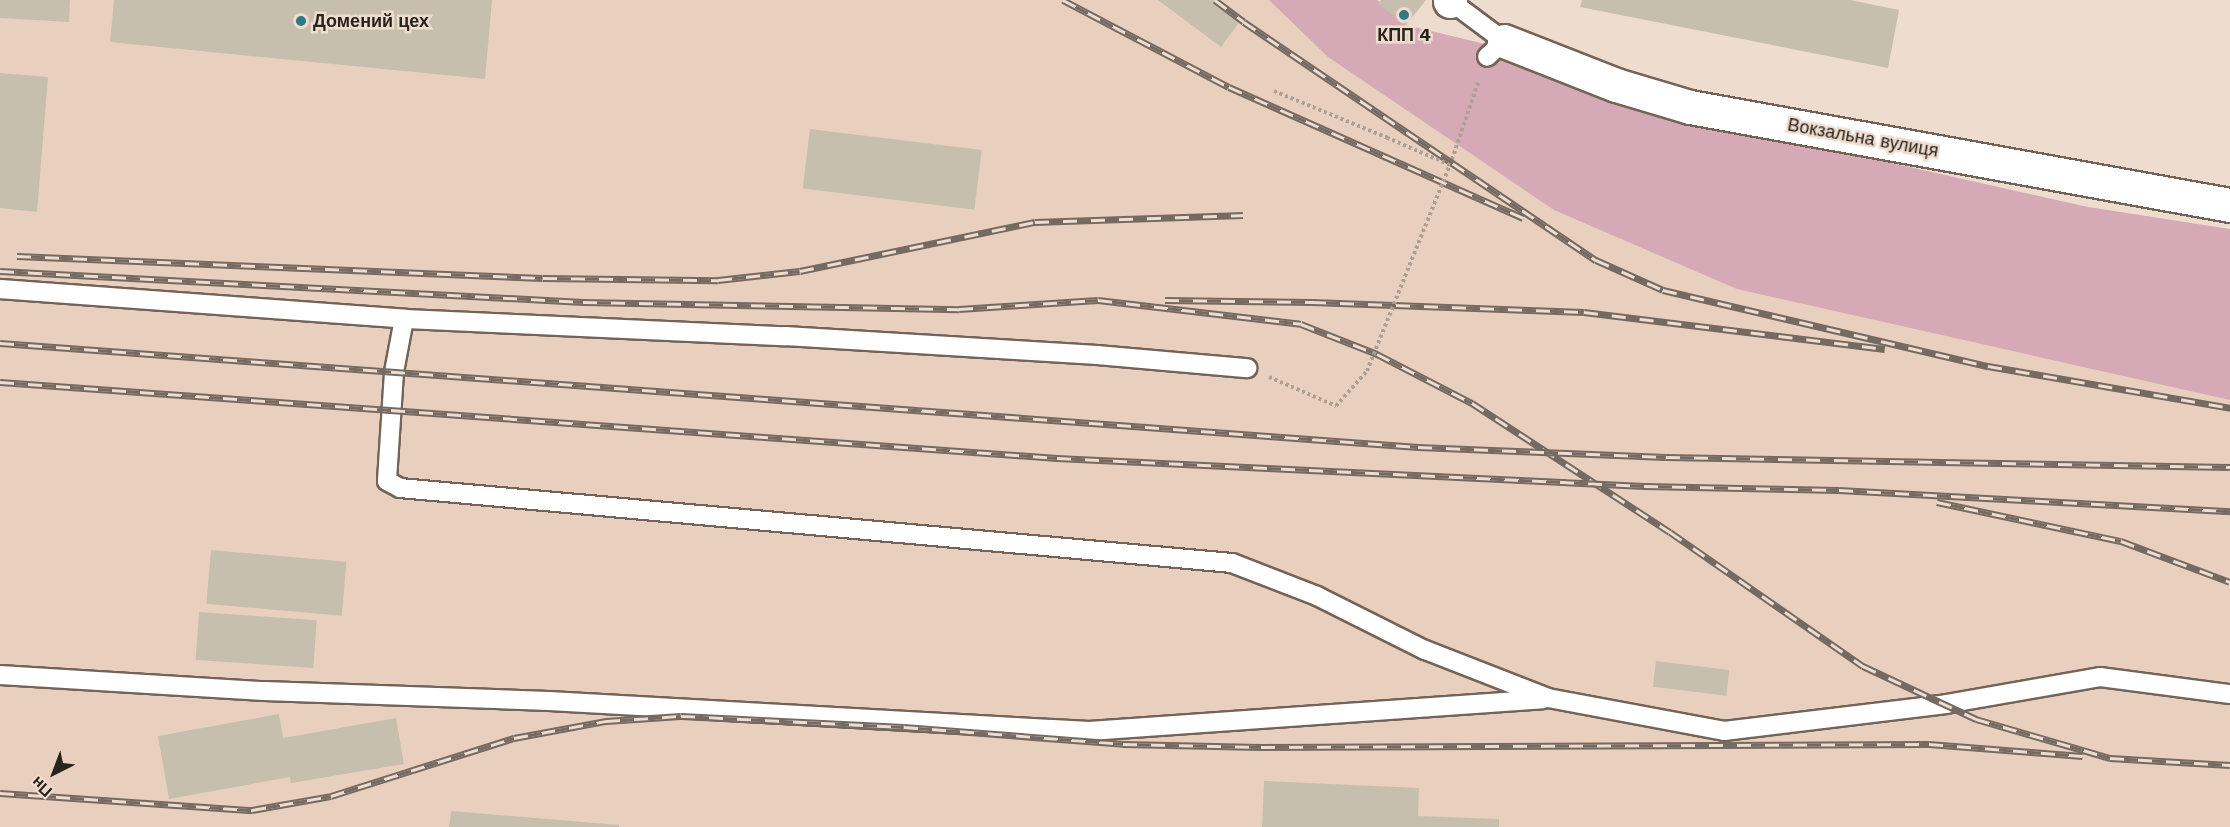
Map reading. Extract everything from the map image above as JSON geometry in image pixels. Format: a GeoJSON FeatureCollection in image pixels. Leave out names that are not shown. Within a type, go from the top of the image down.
{"type":"FeatureCollection","features":[{"type":"Feature","properties":{"kind":"street","name":"Вокзальна вулиця"},"geometry":{"type":"LineString","coordinates":[[1495,49],[1690,107],[2230,205]]}},
{"type":"Feature","properties":{"kind":"lane"},"geometry":{"type":"LineString","coordinates":[[1450,0],[1495,49]]}},
{"type":"Feature","properties":{"kind":"lane"},"geometry":{"type":"LineString","coordinates":[[0,290],[404,319],[785,336],[1097,354],[1247,368]]}},
{"type":"Feature","properties":{"kind":"lane"},"geometry":{"type":"LineString","coordinates":[[404,319],[394,372],[387,481],[400,488],[1232,563],[1317,596],[1425,650],[1548,698],[1724,731],[1946,704],[2100,677],[2230,694]]}},
{"type":"Feature","properties":{"kind":"lane"},"geometry":{"type":"LineString","coordinates":[[0,675],[264,691],[572,702],[1089,731],[1548,698]]}},
{"type":"Feature","properties":{"kind":"path"},"geometry":{"type":"LineString","coordinates":[[1247,368],[1336,406],[1367,371],[1495,49]]}},
{"type":"Feature","properties":{"kind":"path"},"geometry":{"type":"LineString","coordinates":[[1274,92],[1450,165]]}},
{"type":"Feature","properties":{"kind":"shaded area"},"geometry":{"type":"Polygon","coordinates":[[[0,0],[1365,0],[1467,71],[2230,280],[2230,827],[0,827],[0,0]]]}},
{"type":"Feature","properties":{"kind":"shaded area"},"geometry":{"type":"Polygon","coordinates":[[[1269,0],[1377,0],[1406,25],[1485,44],[1628,104],[2088,207],[2230,229],[2230,400],[1737,289],[1554,210],[1328,57],[1269,0]]]}},
{"type":"Feature","properties":{"kind":"building"},"geometry":{"type":"Polygon","coordinates":[[[0,0],[70,0],[69,22],[0,18],[0,0]]]}},
{"type":"Feature","properties":{"kind":"building","name":"Домений цех"},"geometry":{"type":"Polygon","coordinates":[[[114,0],[492,0],[485,79],[110,42],[114,0]]]}},
{"type":"Feature","properties":{"kind":"building"},"geometry":{"type":"Polygon","coordinates":[[[1158,0],[1213,0],[1240,21],[1221,47],[1158,0]]]}},
{"type":"Feature","properties":{"kind":"building","name":"КПП 4"},"geometry":{"type":"Polygon","coordinates":[[[1381,0],[1426,0],[1406,25],[1378,4],[1381,0]]]}},
{"type":"Feature","properties":{"kind":"building"},"geometry":{"type":"Polygon","coordinates":[[[1582,0],[1850,0],[1899,10],[1888,68],[1580,7],[1582,0]]]}},
{"type":"Feature","properties":{"kind":"building"},"geometry":{"type":"Polygon","coordinates":[[[0,73],[48,77],[37,212],[0,208],[0,73]]]}},
{"type":"Feature","properties":{"kind":"building"},"geometry":{"type":"Polygon","coordinates":[[[810,129],[982,150],[974,210],[803,189],[810,129]]]}},
{"type":"Feature","properties":{"kind":"building"},"geometry":{"type":"Polygon","coordinates":[[[211,550],[346,562],[342,616],[206,604],[211,550]]]}},
{"type":"Feature","properties":{"kind":"building"},"geometry":{"type":"Polygon","coordinates":[[[199,612],[317,620],[313,668],[196,660],[199,612]]]}},
{"type":"Feature","properties":{"kind":"building"},"geometry":{"type":"Polygon","coordinates":[[[1656,661],[1729,670],[1726,696],[1653,687],[1656,661]]]}},
{"type":"Feature","properties":{"kind":"building"},"geometry":{"type":"Polygon","coordinates":[[[279,714],[283,738],[396,718],[404,764],[291,783],[290,777],[169,799],[158,736],[279,714]]]}},
{"type":"Feature","properties":{"kind":"building"},"geometry":{"type":"Polygon","coordinates":[[[1264,781],[1419,788],[1418,816],[1499,819],[1499,827],[1262,827],[1264,781]]]}},
{"type":"Feature","properties":{"kind":"building"},"geometry":{"type":"Polygon","coordinates":[[[451,811],[619,825],[619,827],[449,827],[451,811]]]}},
{"type":"Feature","properties":{"kind":"railway"},"geometry":{"type":"LineString","coordinates":[[1063,0],[1229,87],[1523,218]]}},
{"type":"Feature","properties":{"kind":"railway"},"geometry":{"type":"LineString","coordinates":[[1215,0],[1244,22],[1596,260],[1663,290],[1988,366],[2230,408]]}},
{"type":"Feature","properties":{"kind":"railway"},"geometry":{"type":"LineString","coordinates":[[17,256],[543,278],[718,280],[800,271],[1035,222],[1243,215]]}},
{"type":"Feature","properties":{"kind":"railway"},"geometry":{"type":"LineString","coordinates":[[0,271],[583,302],[959,309],[1098,300],[1301,324],[1377,354],[1472,403],[1670,532],[1863,666],[1976,719],[2110,758],[2230,765]]}},
{"type":"Feature","properties":{"kind":"railway"},"geometry":{"type":"LineString","coordinates":[[1165,300],[1312,302],[1584,312],[1885,349]]}},
{"type":"Feature","properties":{"kind":"railway"},"geometry":{"type":"LineString","coordinates":[[0,343],[1418,447],[1666,457],[2230,467]]}},
{"type":"Feature","properties":{"kind":"railway"},"geometry":{"type":"LineString","coordinates":[[0,382],[1057,458],[1644,486],[1839,490],[2230,511]]}},
{"type":"Feature","properties":{"kind":"railway"},"geometry":{"type":"LineString","coordinates":[[1937,502],[2121,541],[2230,582]]}},
{"type":"Feature","properties":{"kind":"railway"},"geometry":{"type":"LineString","coordinates":[[0,793],[252,810],[331,796],[514,738],[606,721],[681,716],[904,727],[1123,744],[1261,747],[1929,744],[2083,756]]}},
{"type":"Feature","properties":{"kind":"place","name":"КПП 4"},"geometry":{"type":"Point","coordinates":[1404,15]}},
{"type":"Feature","properties":{"kind":"place","name":"Домений цех"},"geometry":{"type":"Point","coordinates":[301,21]}}]}
